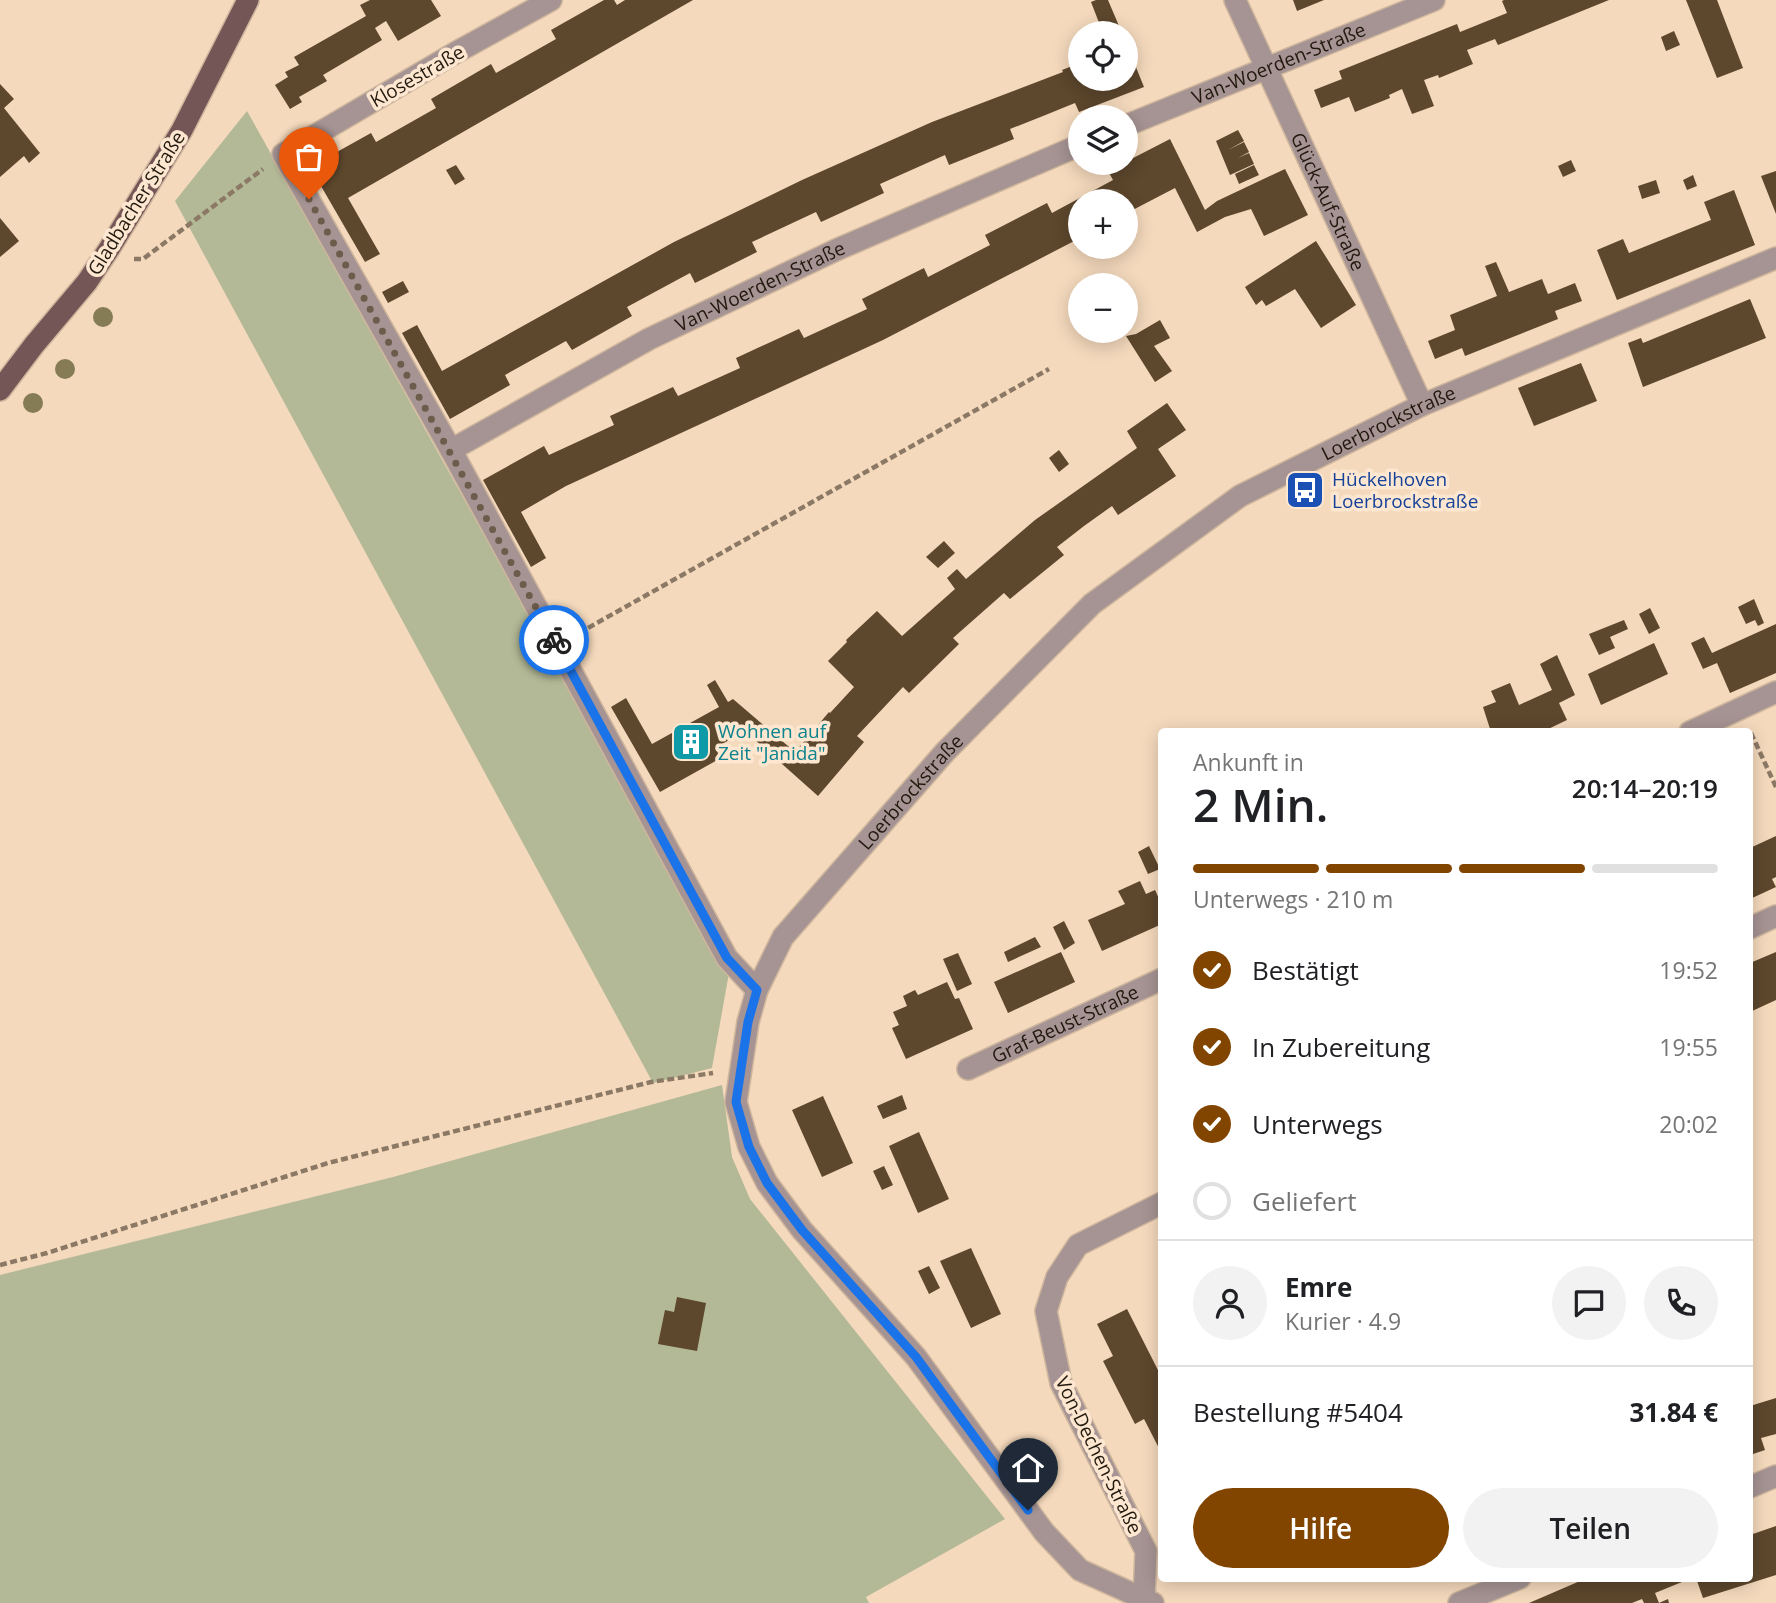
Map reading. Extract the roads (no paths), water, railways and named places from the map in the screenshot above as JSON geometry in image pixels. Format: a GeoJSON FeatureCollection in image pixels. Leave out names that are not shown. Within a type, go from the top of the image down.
{"type":"FeatureCollection","features":[{"type":"Feature","properties":{"kind":"main road","name":"Gladbacher Straße"},"geometry":{"type":"LineString","coordinates":[[0,390],[88,282],[109,249],[182,130],[248,0]]}},
{"type":"Feature","properties":{"kind":"street","name":"Klosestraße"},"geometry":{"type":"LineString","coordinates":[[451,450],[283,153],[551,0]]}},
{"type":"Feature","properties":{"kind":"street","name":"Glück-Auf-Straße"},"geometry":{"type":"LineString","coordinates":[[1235,0],[1422,405]]}},
{"type":"Feature","properties":{"kind":"street","name":"Van-Woerden-Straße"},"geometry":{"type":"LineString","coordinates":[[1138,121],[1434,0]]}},
{"type":"Feature","properties":{"kind":"street","name":"Van-Woerden-Straße"},"geometry":{"type":"LineString","coordinates":[[451,450],[649,339],[836,250],[1068,150]]}},
{"type":"Feature","properties":{"kind":"street","name":"Loerbrockstraße"},"geometry":{"type":"LineString","coordinates":[[1149,1601],[1080,1570],[1044,1532],[916,1357],[802,1230],[767,1183],[749,1147],[736,1102],[748,1022],[757,990],[783,937],[945,752],[1092,604],[1240,496],[1422,405],[1776,258]]}},
{"type":"Feature","properties":{"kind":"street"},"geometry":{"type":"LineString","coordinates":[[451,450],[727,958],[757,990]]}},
{"type":"Feature","properties":{"kind":"street"},"geometry":{"type":"LineString","coordinates":[[1699,728],[1776,692]]}},
{"type":"Feature","properties":{"kind":"street"},"geometry":{"type":"LineString","coordinates":[[1753,927],[1776,916]]}},
{"type":"Feature","properties":{"kind":"street","name":"Graf-Beust-Straße"},"geometry":{"type":"LineString","coordinates":[[968,1069],[1158,981]]}},
{"type":"Feature","properties":{"kind":"street","name":"Von-Dechen-Straße"},"geometry":{"type":"LineString","coordinates":[[1149,1601],[1146,1551],[1061,1383],[1046,1311],[1056,1277],[1078,1245],[1158,1205]]}},
{"type":"Feature","properties":{"kind":"street"},"geometry":{"type":"LineString","coordinates":[[1753,1486],[1776,1476]]}},
{"type":"Feature","properties":{"kind":"street"},"geometry":{"type":"LineString","coordinates":[[1459,1603],[1510,1582]]}},
{"type":"Feature","properties":{"kind":"place","name":"Hückelhoven Loerbrockstraße"},"geometry":{"type":"Point","coordinates":[1305,490]}},
{"type":"Feature","properties":{"kind":"place","name":"Wohnen auf Zeit \"Janida\""},"geometry":{"type":"Point","coordinates":[691,742]}}]}
